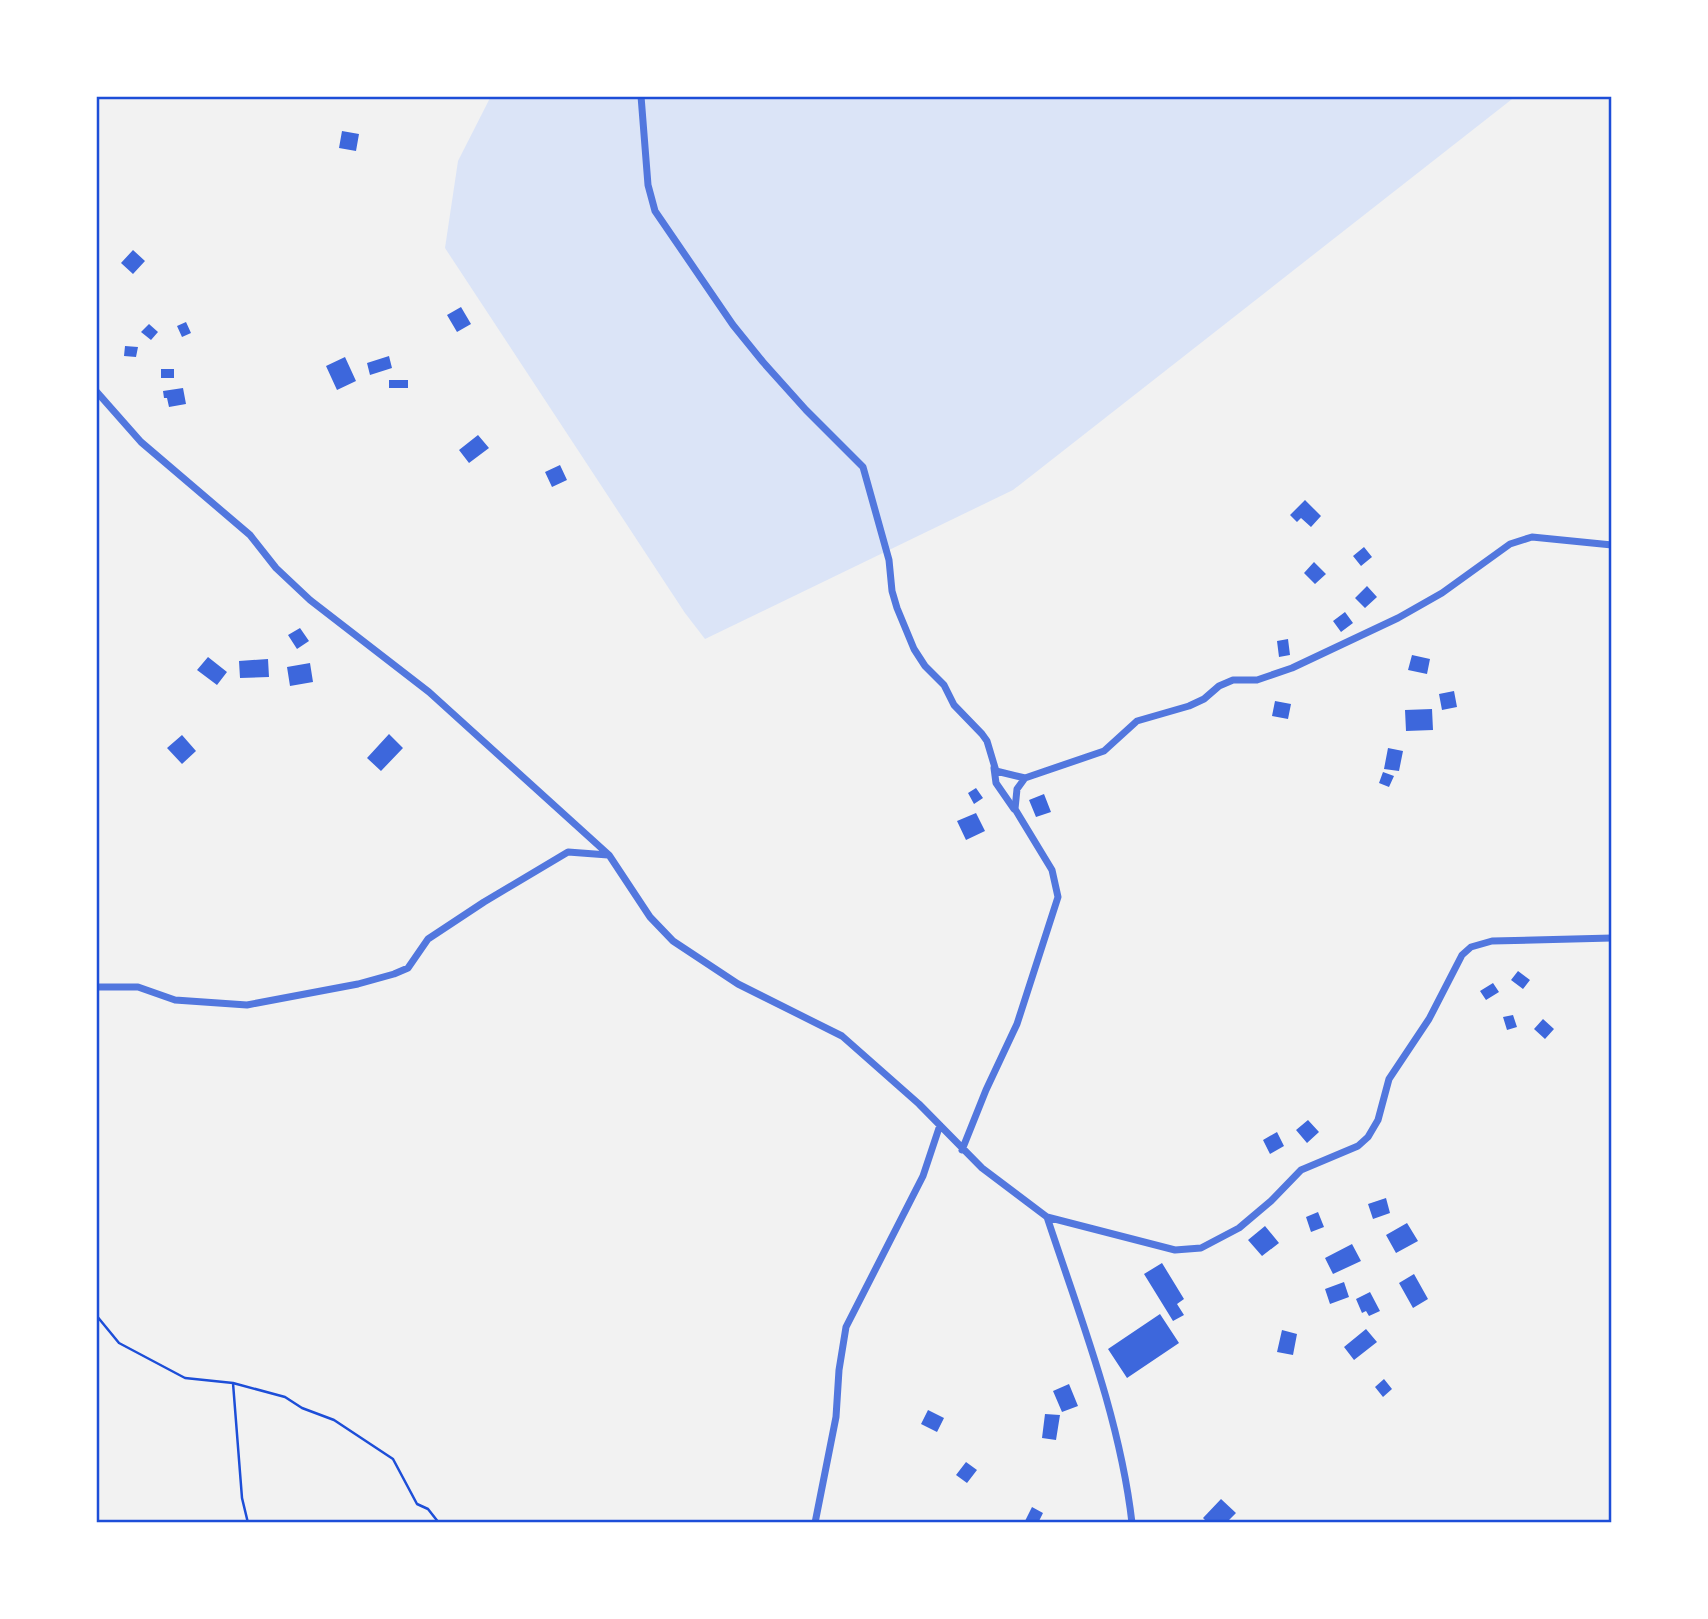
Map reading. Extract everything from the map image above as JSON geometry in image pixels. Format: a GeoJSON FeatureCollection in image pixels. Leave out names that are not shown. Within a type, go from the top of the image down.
{"type":"FeatureCollection","features":[{"type":"Feature","properties":{"kind":"street"},"geometry":{"type":"LineString","coordinates":[[641,96],[649,185],[655,211],[733,325],[806,410],[863,467],[889,560],[892,591],[914,649],[925,666],[944,685],[954,705],[987,741],[996,783],[1052,870],[1059,897],[1017,1024],[962,1150]]}},
{"type":"Feature","properties":{"kind":"street"},"geometry":{"type":"LineString","coordinates":[[96,391],[141,442],[250,536],[276,568],[310,600],[429,692],[609,855],[650,917],[673,941],[738,984],[842,1036],[880,1067],[982,1168],[1047,1217],[1175,1250],[1201,1248],[1239,1228],[1271,1201],[1301,1170],[1358,1146],[1368,1137],[1378,1120],[1389,1079],[1429,1018],[1462,955],[1471,947],[1492,941],[1612,938]]}},
{"type":"Feature","properties":{"kind":"street"},"geometry":{"type":"LineString","coordinates":[[994,768],[1002,774],[1024,778],[1104,751],[1137,721],[1189,706],[1233,680],[1257,680],[1292,668],[1388,622],[1442,593],[1510,544],[1532,537],[1612,545]]}},
{"type":"Feature","properties":{"kind":"street"},"geometry":{"type":"LineString","coordinates":[[1015,809],[1017,789],[1024,778]]}},
{"type":"Feature","properties":{"kind":"street"},"geometry":{"type":"LineString","coordinates":[[96,986],[138,987],[175,1000],[247,1005],[358,984],[408,968],[428,939],[568,852],[609,855]]}},
{"type":"Feature","properties":{"kind":"street"},"geometry":{"type":"LineString","coordinates":[[815,1523],[836,1417],[839,1370],[846,1327],[923,1177],[940,1125]]}},
{"type":"Feature","properties":{"kind":"street"},"geometry":{"type":"LineString","coordinates":[[1047,1217],[1114,1424],[1127,1480],[1132,1523]]}},
{"type":"Feature","properties":{"kind":"path"},"geometry":{"type":"LineString","coordinates":[[96,1315],[119,1343],[185,1378],[233,1383],[285,1397],[302,1408],[334,1420],[393,1460],[417,1504],[428,1509],[439,1523]]}},
{"type":"Feature","properties":{"kind":"path"},"geometry":{"type":"LineString","coordinates":[[233,1383],[242,1498],[248,1523]]}},
{"type":"Feature","properties":{"kind":"shaded area"},"geometry":{"type":"Polygon","coordinates":[[[491,96],[1516,96],[1013,490],[705,639],[685,613],[445,248],[458,161],[491,96]]]}},
{"type":"Feature","properties":{"kind":"building"},"geometry":{"type":"Polygon","coordinates":[[[342,131],[359,134],[356,151],[339,148],[342,131]]]}},
{"type":"Feature","properties":{"kind":"building"},"geometry":{"type":"Polygon","coordinates":[[[133,250],[145,261],[133,274],[121,263],[133,250]]]}},
{"type":"Feature","properties":{"kind":"building"},"geometry":{"type":"Polygon","coordinates":[[[461,307],[471,324],[457,332],[447,315],[461,307]]]}},
{"type":"Feature","properties":{"kind":"building"},"geometry":{"type":"Polygon","coordinates":[[[186,322],[191,333],[182,337],[177,326],[186,322]]]}},
{"type":"Feature","properties":{"kind":"building"},"geometry":{"type":"Polygon","coordinates":[[[149,324],[158,332],[151,340],[141,332],[149,324]]]}},
{"type":"Feature","properties":{"kind":"building"},"geometry":{"type":"Polygon","coordinates":[[[125,346],[138,347],[136,357],[124,356],[125,346]]]}},
{"type":"Feature","properties":{"kind":"building"},"geometry":{"type":"Polygon","coordinates":[[[389,356],[392,368],[370,375],[367,363],[389,356]]]}},
{"type":"Feature","properties":{"kind":"building"},"geometry":{"type":"Polygon","coordinates":[[[345,357],[356,381],[337,390],[326,366],[345,357]]]}},
{"type":"Feature","properties":{"kind":"building"},"geometry":{"type":"Polygon","coordinates":[[[161,369],[174,369],[174,378],[161,378],[161,369]]]}},
{"type":"Feature","properties":{"kind":"building"},"geometry":{"type":"Polygon","coordinates":[[[389,380],[408,380],[408,388],[389,388],[389,380]]]}},
{"type":"Feature","properties":{"kind":"building"},"geometry":{"type":"Polygon","coordinates":[[[183,388],[186,404],[169,407],[163,391],[183,388]]]}},
{"type":"Feature","properties":{"kind":"building"},"geometry":{"type":"Polygon","coordinates":[[[478,435],[489,448],[469,463],[459,450],[478,435]]]}},
{"type":"Feature","properties":{"kind":"building"},"geometry":{"type":"Polygon","coordinates":[[[560,465],[567,480],[552,487],[545,472],[560,465]]]}},
{"type":"Feature","properties":{"kind":"building"},"geometry":{"type":"Polygon","coordinates":[[[1305,500],[1321,516],[1311,527],[1301,518],[1297,522],[1290,515],[1305,500]]]}},
{"type":"Feature","properties":{"kind":"building"},"geometry":{"type":"Polygon","coordinates":[[[1364,547],[1372,557],[1361,566],[1353,556],[1364,547]]]}},
{"type":"Feature","properties":{"kind":"building"},"geometry":{"type":"Polygon","coordinates":[[[1314,562],[1326,574],[1315,584],[1304,573],[1314,562]]]}},
{"type":"Feature","properties":{"kind":"building"},"geometry":{"type":"Polygon","coordinates":[[[1367,586],[1377,597],[1365,608],[1355,598],[1367,586]]]}},
{"type":"Feature","properties":{"kind":"building"},"geometry":{"type":"Polygon","coordinates":[[[1345,612],[1353,623],[1341,632],[1333,621],[1345,612]]]}},
{"type":"Feature","properties":{"kind":"building"},"geometry":{"type":"Polygon","coordinates":[[[300,628],[309,641],[297,649],[288,635],[300,628]]]}},
{"type":"Feature","properties":{"kind":"building"},"geometry":{"type":"Polygon","coordinates":[[[1288,639],[1290,655],[1279,657],[1277,641],[1288,639]]]}},
{"type":"Feature","properties":{"kind":"building"},"geometry":{"type":"Polygon","coordinates":[[[1412,655],[1430,659],[1427,674],[1408,670],[1412,655]]]}},
{"type":"Feature","properties":{"kind":"building"},"geometry":{"type":"Polygon","coordinates":[[[208,657],[227,672],[217,685],[197,670],[208,657]]]}},
{"type":"Feature","properties":{"kind":"building"},"geometry":{"type":"Polygon","coordinates":[[[268,659],[269,677],[240,678],[239,661],[268,659]]]}},
{"type":"Feature","properties":{"kind":"building"},"geometry":{"type":"Polygon","coordinates":[[[310,663],[313,682],[290,686],[287,667],[310,663]]]}},
{"type":"Feature","properties":{"kind":"building"},"geometry":{"type":"Polygon","coordinates":[[[1454,691],[1457,707],[1442,710],[1439,694],[1454,691]]]}},
{"type":"Feature","properties":{"kind":"building"},"geometry":{"type":"Polygon","coordinates":[[[1275,701],[1291,704],[1288,719],[1272,716],[1275,701]]]}},
{"type":"Feature","properties":{"kind":"building"},"geometry":{"type":"Polygon","coordinates":[[[1432,709],[1433,730],[1406,731],[1405,710],[1432,709]]]}},
{"type":"Feature","properties":{"kind":"building"},"geometry":{"type":"Polygon","coordinates":[[[389,734],[403,748],[381,771],[367,758],[389,734]]]}},
{"type":"Feature","properties":{"kind":"building"},"geometry":{"type":"Polygon","coordinates":[[[182,735],[196,751],[182,764],[167,748],[182,735]]]}},
{"type":"Feature","properties":{"kind":"building"},"geometry":{"type":"Polygon","coordinates":[[[1388,748],[1403,751],[1399,771],[1384,769],[1388,748]]]}},
{"type":"Feature","properties":{"kind":"building"},"geometry":{"type":"Polygon","coordinates":[[[1383,772],[1394,776],[1389,787],[1379,783],[1383,772]]]}},
{"type":"Feature","properties":{"kind":"building"},"geometry":{"type":"Polygon","coordinates":[[[976,788],[983,798],[974,804],[968,793],[976,788]]]}},
{"type":"Feature","properties":{"kind":"building"},"geometry":{"type":"Polygon","coordinates":[[[1044,794],[1051,812],[1036,817],[1029,800],[1044,794]]]}},
{"type":"Feature","properties":{"kind":"building"},"geometry":{"type":"Polygon","coordinates":[[[976,813],[985,831],[966,840],[957,821],[976,813]]]}},
{"type":"Feature","properties":{"kind":"building"},"geometry":{"type":"Polygon","coordinates":[[[1518,971],[1530,980],[1523,989],[1511,980],[1518,971]]]}},
{"type":"Feature","properties":{"kind":"building"},"geometry":{"type":"Polygon","coordinates":[[[1493,983],[1499,992],[1486,1000],[1480,991],[1493,983]]]}},
{"type":"Feature","properties":{"kind":"building"},"geometry":{"type":"Polygon","coordinates":[[[1513,1015],[1517,1027],[1507,1030],[1503,1017],[1513,1015]]]}},
{"type":"Feature","properties":{"kind":"building"},"geometry":{"type":"Polygon","coordinates":[[[1543,1019],[1554,1029],[1545,1039],[1534,1029],[1543,1019]]]}},
{"type":"Feature","properties":{"kind":"building"},"geometry":{"type":"Polygon","coordinates":[[[1308,1120],[1319,1132],[1307,1143],[1296,1130],[1308,1120]]]}},
{"type":"Feature","properties":{"kind":"building"},"geometry":{"type":"Polygon","coordinates":[[[1277,1132],[1284,1146],[1270,1154],[1263,1140],[1277,1132]]]}},
{"type":"Feature","properties":{"kind":"building"},"geometry":{"type":"Polygon","coordinates":[[[1386,1198],[1390,1213],[1373,1219],[1368,1204],[1386,1198]]]}},
{"type":"Feature","properties":{"kind":"building"},"geometry":{"type":"Polygon","coordinates":[[[1318,1212],[1324,1227],[1311,1232],[1306,1217],[1318,1212]]]}},
{"type":"Feature","properties":{"kind":"building"},"geometry":{"type":"Polygon","coordinates":[[[1407,1223],[1418,1241],[1396,1253],[1386,1235],[1407,1223]]]}},
{"type":"Feature","properties":{"kind":"building"},"geometry":{"type":"Polygon","coordinates":[[[1265,1226],[1279,1243],[1262,1256],[1248,1240],[1265,1226]]]}},
{"type":"Feature","properties":{"kind":"building"},"geometry":{"type":"Polygon","coordinates":[[[1352,1244],[1361,1261],[1333,1274],[1325,1258],[1352,1244]]]}},
{"type":"Feature","properties":{"kind":"building"},"geometry":{"type":"Polygon","coordinates":[[[1162,1263],[1184,1299],[1177,1304],[1184,1315],[1173,1321],[1144,1274],[1162,1263]]]}},
{"type":"Feature","properties":{"kind":"building"},"geometry":{"type":"Polygon","coordinates":[[[1414,1274],[1428,1299],[1413,1308],[1399,1283],[1414,1274]]]}},
{"type":"Feature","properties":{"kind":"building"},"geometry":{"type":"Polygon","coordinates":[[[1344,1282],[1349,1297],[1330,1304],[1325,1289],[1344,1282]]]}},
{"type":"Feature","properties":{"kind":"building"},"geometry":{"type":"Polygon","coordinates":[[[1370,1292],[1380,1311],[1369,1316],[1366,1311],[1362,1313],[1356,1299],[1370,1292]]]}},
{"type":"Feature","properties":{"kind":"building"},"geometry":{"type":"Polygon","coordinates":[[[1160,1314],[1179,1343],[1127,1378],[1108,1349],[1160,1314]]]}},
{"type":"Feature","properties":{"kind":"building"},"geometry":{"type":"Polygon","coordinates":[[[1366,1329],[1377,1342],[1354,1360],[1344,1347],[1366,1329]]]}},
{"type":"Feature","properties":{"kind":"building"},"geometry":{"type":"Polygon","coordinates":[[[1282,1330],[1297,1334],[1293,1355],[1277,1352],[1282,1330]]]}},
{"type":"Feature","properties":{"kind":"building"},"geometry":{"type":"Polygon","coordinates":[[[1384,1379],[1392,1389],[1383,1397],[1375,1387],[1384,1379]]]}},
{"type":"Feature","properties":{"kind":"building"},"geometry":{"type":"Polygon","coordinates":[[[1069,1384],[1078,1406],[1062,1412],[1053,1391],[1069,1384]]]}},
{"type":"Feature","properties":{"kind":"building"},"geometry":{"type":"Polygon","coordinates":[[[928,1410],[944,1418],[937,1432],[921,1424],[928,1410]]]}},
{"type":"Feature","properties":{"kind":"building"},"geometry":{"type":"Polygon","coordinates":[[[1045,1414],[1060,1415],[1056,1440],[1042,1438],[1045,1414]]]}},
{"type":"Feature","properties":{"kind":"building"},"geometry":{"type":"Polygon","coordinates":[[[966,1462],[977,1470],[967,1483],[956,1475],[966,1462]]]}},
{"type":"Feature","properties":{"kind":"building"},"geometry":{"type":"Polygon","coordinates":[[[1221,1499],[1236,1513],[1226,1523],[1208,1523],[1203,1518],[1221,1499]]]}},
{"type":"Feature","properties":{"kind":"building"},"geometry":{"type":"Polygon","coordinates":[[[1032,1507],[1043,1513],[1038,1523],[1024,1523],[1032,1507]]]}}]}
